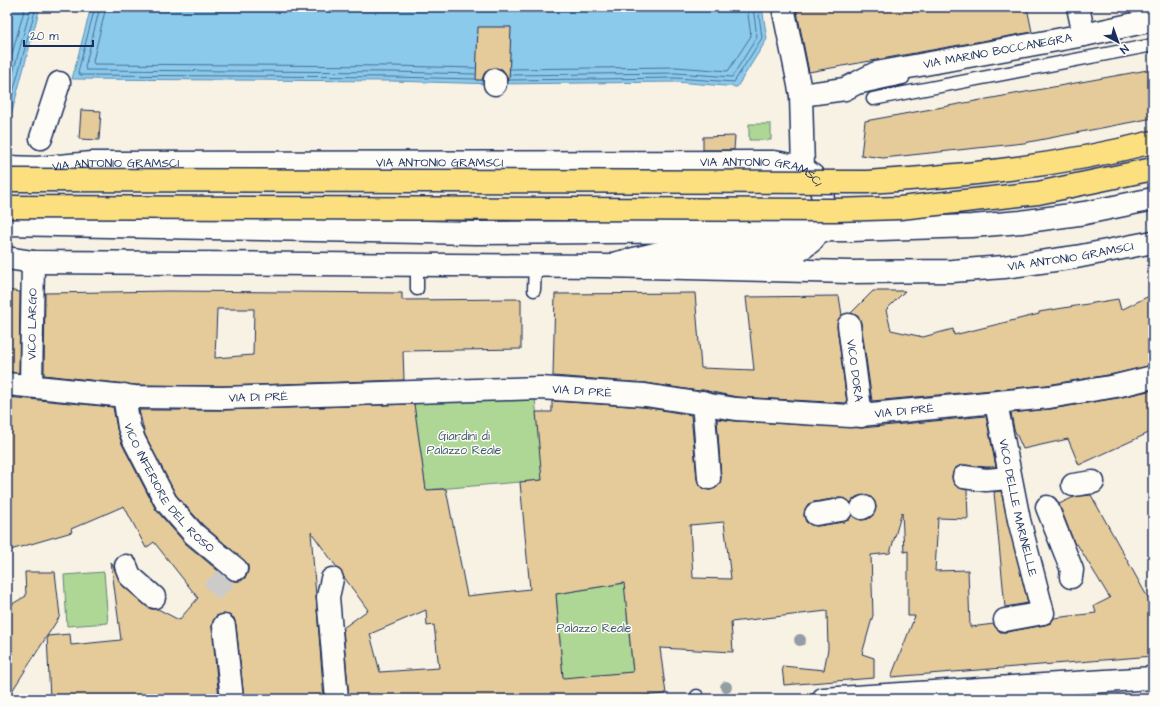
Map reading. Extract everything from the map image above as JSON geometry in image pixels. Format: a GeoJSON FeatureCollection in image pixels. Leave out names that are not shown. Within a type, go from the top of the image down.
{"type":"FeatureCollection","features":[{"type":"Feature","properties":{"kind":"highway"},"geometry":{"type":"LineString","coordinates":[[7,180],[867,182],[985,173],[1057,163],[1153,142]]}},
{"type":"Feature","properties":{"kind":"highway"},"geometry":{"type":"LineString","coordinates":[[7,207],[828,210],[900,208],[1038,193],[1153,169]]}},
{"type":"Feature","properties":{"kind":"street"},"geometry":{"type":"LineString","coordinates":[[783,7],[800,95],[802,169]]}},
{"type":"Feature","properties":{"kind":"street"},"geometry":{"type":"LineString","coordinates":[[1078,7],[1084,35]]}},
{"type":"Feature","properties":{"kind":"street","name":"VIA MARINO BOCCANEGRA"},"geometry":{"type":"LineString","coordinates":[[800,95],[845,89],[876,73],[1084,35],[1153,20]]}},
{"type":"Feature","properties":{"kind":"street"},"geometry":{"type":"LineString","coordinates":[[41,138],[59,83]]}},
{"type":"Feature","properties":{"kind":"street","name":"VIA ANTONIO GRAMSCI"},"geometry":{"type":"LineString","coordinates":[[7,167],[37,168],[99,163],[773,162],[802,169],[813,177],[822,194],[822,216],[819,230],[811,242],[805,247],[795,251],[681,248],[604,266]]}},
{"type":"Feature","properties":{"kind":"street"},"geometry":{"type":"LineString","coordinates":[[7,224],[476,233],[819,230],[972,226],[1007,223],[1085,213],[1153,199]]}},
{"type":"Feature","properties":{"kind":"street","name":"VIA ANTONIO GRAMSCI"},"geometry":{"type":"LineString","coordinates":[[7,258],[33,262],[604,266],[841,272],[952,271],[1004,267],[1076,257],[1153,242]]}},
{"type":"Feature","properties":{"kind":"street","name":"VICO LARGO"},"geometry":{"type":"LineString","coordinates":[[31,386],[33,262]]}},
{"type":"Feature","properties":{"kind":"street","name":"VICO DORA"},"geometry":{"type":"LineString","coordinates":[[849,326],[861,416]]}},
{"type":"Feature","properties":{"kind":"street","name":"VIA DI PRÈ"},"geometry":{"type":"LineString","coordinates":[[7,384],[124,395],[223,398],[540,388],[645,395],[704,402],[736,409],[861,416],[904,410],[996,403],[1049,397],[1116,386],[1153,377]]}},
{"type":"Feature","properties":{"kind":"street","name":"VICO INFERIORE DEL ROSO"},"geometry":{"type":"LineString","coordinates":[[124,395],[129,427],[134,440],[166,502],[194,534],[236,569]]}},
{"type":"Feature","properties":{"kind":"street"},"geometry":{"type":"LineString","coordinates":[[704,402],[709,478]]}},
{"type":"Feature","properties":{"kind":"street","name":"VICO DELLE MARINELLE"},"geometry":{"type":"LineString","coordinates":[[996,403],[1009,478],[1043,613],[1006,620]]}},
{"type":"Feature","properties":{"kind":"street"},"geometry":{"type":"LineString","coordinates":[[964,477],[986,480],[1009,478]]}},
{"type":"Feature","properties":{"kind":"street"},"geometry":{"type":"LineString","coordinates":[[1047,507],[1072,570],[1071,577]]}},
{"type":"Feature","properties":{"kind":"street"},"geometry":{"type":"LineString","coordinates":[[816,514],[841,510]]}},
{"type":"Feature","properties":{"kind":"street"},"geometry":{"type":"LineString","coordinates":[[126,566],[130,576],[154,597]]}},
{"type":"Feature","properties":{"kind":"street"},"geometry":{"type":"LineString","coordinates":[[332,579],[328,597],[337,699]]}},
{"type":"Feature","properties":{"kind":"street"},"geometry":{"type":"LineString","coordinates":[[224,626],[232,699]]}},
{"type":"Feature","properties":{"kind":"street"},"geometry":{"type":"LineString","coordinates":[[823,699],[1153,678]]}},
{"type":"Feature","properties":{"kind":"lane"},"geometry":{"type":"LineString","coordinates":[[845,89],[870,86],[1153,30]]}},
{"type":"Feature","properties":{"kind":"lane"},"geometry":{"type":"LineString","coordinates":[[873,99],[1153,45]]}},
{"type":"Feature","properties":{"kind":"lane"},"geometry":{"type":"LineString","coordinates":[[417,265],[417,290]]}},
{"type":"Feature","properties":{"kind":"lane"},"geometry":{"type":"LineString","coordinates":[[534,290],[535,266]]}},
{"type":"Feature","properties":{"kind":"green space"},"geometry":{"type":"Polygon","coordinates":[[[749,124],[771,124],[771,140],[749,140],[749,124]]]}},
{"type":"Feature","properties":{"kind":"green space","name":"Giardini di Palazzo Reale"},"geometry":{"type":"Polygon","coordinates":[[[535,398],[543,480],[426,490],[413,400],[535,398]]]}},
{"type":"Feature","properties":{"kind":"green space"},"geometry":{"type":"Polygon","coordinates":[[[104,572],[108,623],[67,626],[64,575],[104,572]]]}},
{"type":"Feature","properties":{"kind":"green space","name":"Palazzo Reale"},"geometry":{"type":"Polygon","coordinates":[[[631,582],[627,615],[633,672],[563,679],[556,594],[631,582]]]}},
{"type":"Feature","properties":{"kind":"water"},"geometry":{"type":"Polygon","coordinates":[[[7,7],[40,7],[8,127],[7,127],[7,7]]]}},
{"type":"Feature","properties":{"kind":"water"},"geometry":{"type":"Polygon","coordinates":[[[91,7],[762,7],[767,39],[737,87],[676,82],[495,84],[392,81],[72,79],[91,7]]]}},
{"type":"Feature","properties":{"kind":"building"},"geometry":{"type":"Polygon","coordinates":[[[796,7],[1027,7],[1032,32],[809,72],[796,7]]]}},
{"type":"Feature","properties":{"kind":"building"},"geometry":{"type":"Polygon","coordinates":[[[478,27],[511,27],[509,81],[502,69],[495,68],[488,69],[482,80],[476,80],[478,27]]]}},
{"type":"Feature","properties":{"kind":"building"},"geometry":{"type":"Polygon","coordinates":[[[1153,69],[1153,118],[1024,143],[883,158],[861,155],[865,121],[1153,69]]]}},
{"type":"Feature","properties":{"kind":"building"},"geometry":{"type":"Polygon","coordinates":[[[81,110],[101,111],[99,140],[79,139],[81,110]]]}},
{"type":"Feature","properties":{"kind":"building"},"geometry":{"type":"Polygon","coordinates":[[[735,136],[734,150],[703,150],[703,137],[735,136]]]}},
{"type":"Feature","properties":{"kind":"building"},"geometry":{"type":"Polygon","coordinates":[[[7,290],[20,292],[19,373],[7,372],[7,290]]]}},
{"type":"Feature","properties":{"kind":"building"},"geometry":{"type":"Polygon","coordinates":[[[169,291],[402,293],[402,300],[521,299],[521,349],[403,351],[404,380],[223,386],[136,385],[44,375],[45,293],[169,291]],[[217,309],[215,358],[253,355],[254,309],[217,309]]]}},
{"type":"Feature","properties":{"kind":"building"},"geometry":{"type":"Polygon","coordinates":[[[873,291],[905,291],[886,310],[891,330],[923,337],[953,329],[954,335],[1039,314],[1039,312],[1118,299],[1121,310],[1153,294],[1153,365],[1114,374],[1047,385],[872,401],[861,323],[859,317],[851,313],[873,291]]]}},
{"type":"Feature","properties":{"kind":"building"},"geometry":{"type":"Polygon","coordinates":[[[695,293],[701,368],[754,370],[746,297],[839,296],[842,315],[838,320],[837,327],[847,403],[737,397],[702,390],[699,391],[646,383],[553,376],[555,294],[695,293]]]}},
{"type":"Feature","properties":{"kind":"building"},"geometry":{"type":"Polygon","coordinates":[[[1153,390],[1153,431],[1079,465],[1068,439],[1023,449],[1014,429],[1011,413],[1051,409],[1118,398],[1153,390]]]}},
{"type":"Feature","properties":{"kind":"building"},"geometry":{"type":"Polygon","coordinates":[[[7,397],[113,407],[117,429],[122,444],[156,510],[186,544],[228,579],[234,581],[241,581],[246,577],[248,564],[203,525],[176,495],[145,435],[139,410],[223,410],[414,404],[426,490],[446,489],[467,596],[530,589],[520,482],[542,480],[536,412],[552,412],[552,401],[644,407],[691,415],[697,479],[699,485],[703,489],[710,490],[716,488],[720,484],[721,477],[717,419],[862,428],[986,416],[996,467],[965,465],[954,469],[952,476],[953,482],[957,487],[967,490],[968,519],[938,518],[935,571],[968,570],[970,627],[994,624],[1000,632],[1007,632],[1045,625],[1051,623],[1054,618],[1096,613],[1094,606],[1110,598],[1077,544],[1075,545],[1059,504],[1074,497],[1091,495],[1153,607],[1153,656],[891,677],[915,616],[908,616],[908,551],[904,552],[902,512],[890,553],[871,555],[873,615],[862,654],[874,658],[874,678],[784,685],[782,666],[824,670],[828,649],[827,611],[731,622],[733,652],[660,648],[666,694],[602,699],[349,699],[343,628],[368,610],[311,532],[324,699],[244,699],[236,625],[234,618],[223,614],[216,616],[212,627],[219,699],[50,699],[47,636],[70,634],[71,645],[121,640],[111,562],[122,585],[151,609],[158,609],[179,620],[198,598],[154,542],[146,548],[124,506],[71,529],[72,532],[7,551],[7,397]],[[864,495],[856,497],[851,503],[846,499],[839,498],[808,504],[805,509],[804,516],[806,522],[811,525],[818,526],[843,522],[849,520],[852,515],[861,520],[868,519],[874,514],[876,507],[875,502],[871,497],[864,495]],[[724,522],[690,525],[693,578],[731,579],[724,522]],[[624,583],[556,594],[563,678],[633,672],[624,583]],[[426,610],[370,634],[380,672],[439,668],[434,625],[427,626],[426,610]]]}},
{"type":"Feature","properties":{"kind":"building"},"geometry":{"type":"Polygon","coordinates":[[[1001,491],[1028,603],[1005,607],[994,492],[1001,491]]]}},
{"type":"Feature","properties":{"kind":"building"},"geometry":{"type":"Polygon","coordinates":[[[25,572],[55,572],[60,616],[7,699],[7,607],[26,596],[25,572]]]}},
{"type":"Feature","properties":{"kind":"tunnel"},"geometry":{"type":"LineString","coordinates":[[211,592],[236,569]]}}]}
